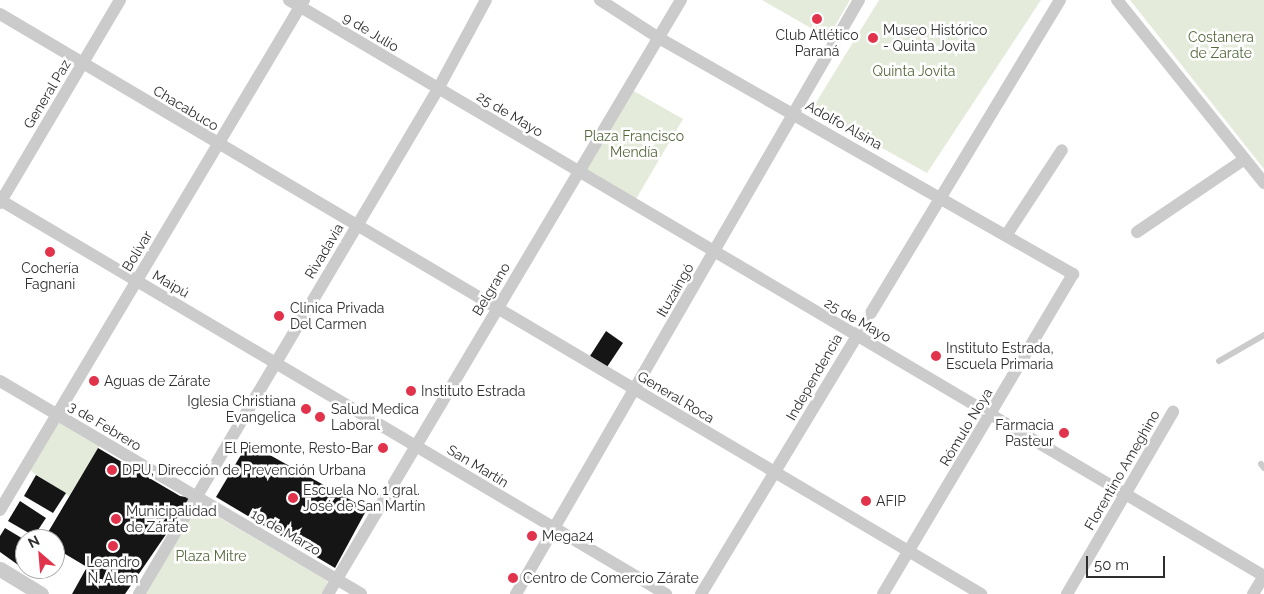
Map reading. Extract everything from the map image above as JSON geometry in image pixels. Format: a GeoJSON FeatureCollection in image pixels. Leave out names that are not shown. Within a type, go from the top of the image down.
{"type":"FeatureCollection","features":[{"type":"Feature","properties":{"kind":"street","name":"General Paz"},"geometry":{"type":"LineString","coordinates":[[0,201],[120,0]]}},
{"type":"Feature","properties":{"kind":"street","name":"Rivadavia"},"geometry":{"type":"LineString","coordinates":[[139,594],[438,89],[486,0]]}},
{"type":"Feature","properties":{"kind":"street","name":"Adolfo Alsina"},"geometry":{"type":"LineString","coordinates":[[600,0],[659,38],[1007,234],[1073,274]]}},
{"type":"Feature","properties":{"kind":"street","name":"Belgrano"},"geometry":{"type":"LineString","coordinates":[[328,594],[577,172],[681,0]]}},
{"type":"Feature","properties":{"kind":"street","name":"Ituzaingó"},"geometry":{"type":"LineString","coordinates":[[516,594],[796,115],[860,0]]}},
{"type":"Feature","properties":{"kind":"street","name":"Independencia"},"geometry":{"type":"LineString","coordinates":[[701,594],[776,473],[854,336],[941,197],[1060,0]]}},
{"type":"Feature","properties":{"kind":"street"},"geometry":{"type":"LineString","coordinates":[[1117,0],[1264,183]]}},
{"type":"Feature","properties":{"kind":"street","name":"9 de Julio"},"geometry":{"type":"LineString","coordinates":[[298,2],[438,89]]}},
{"type":"Feature","properties":{"kind":"street","name":"Bolívar"},"geometry":{"type":"LineString","coordinates":[[0,510],[218,145],[298,2]]}},
{"type":"Feature","properties":{"kind":"street","name":"Chacabuco"},"geometry":{"type":"LineString","coordinates":[[0,14],[218,145],[357,225]]}},
{"type":"Feature","properties":{"kind":"street","name":"25 de Mayo"},"geometry":{"type":"LineString","coordinates":[[438,89],[854,336],[991,413],[1125,495],[1264,576]]}},
{"type":"Feature","properties":{"kind":"street"},"geometry":{"type":"LineString","coordinates":[[1007,234],[1062,150]]}},
{"type":"Feature","properties":{"kind":"street"},"geometry":{"type":"LineString","coordinates":[[1137,232],[1245,159]]}},
{"type":"Feature","properties":{"kind":"street","name":"Maipú"},"geometry":{"type":"LineString","coordinates":[[0,201],[275,363]]}},
{"type":"Feature","properties":{"kind":"street","name":"General Roca"},"geometry":{"type":"LineString","coordinates":[[357,225],[980,594]]}},
{"type":"Feature","properties":{"kind":"street","name":"Rómulo Noya"},"geometry":{"type":"LineString","coordinates":[[883,594],[1073,274]]}},
{"type":"Feature","properties":{"kind":"street","name":"San Martín"},"geometry":{"type":"LineString","coordinates":[[275,363],[666,594]]}},
{"type":"Feature","properties":{"kind":"street","name":"3 de Febrero"},"geometry":{"type":"LineString","coordinates":[[0,381],[195,497]]}},
{"type":"Feature","properties":{"kind":"street","name":"Florentino Ameghino"},"geometry":{"type":"LineString","coordinates":[[1067,594],[1173,412]]}},
{"type":"Feature","properties":{"kind":"street","name":"19 de Marzo"},"geometry":{"type":"LineString","coordinates":[[195,497],[362,594]]}},
{"type":"Feature","properties":{"kind":"street"},"geometry":{"type":"LineString","coordinates":[[0,569],[41,594]]}},
{"type":"Feature","properties":{"kind":"street"},"geometry":{"type":"LineString","coordinates":[[1253,594],[1264,576]]}},
{"type":"Feature","properties":{"kind":"lane"},"geometry":{"type":"LineString","coordinates":[[1219,361],[1264,335]]}},
{"type":"Feature","properties":{"kind":"green space","name":"Club Atlético Paraná"},"geometry":{"type":"Polygon","coordinates":[[[762,0],[850,0],[828,38],[762,0]]]}},
{"type":"Feature","properties":{"kind":"green space","name":"Quinta Jovita"},"geometry":{"type":"Polygon","coordinates":[[[879,0],[1041,0],[927,173],[812,109],[879,0]]]}},
{"type":"Feature","properties":{"kind":"green space","name":"Costanera de Zarate"},"geometry":{"type":"Polygon","coordinates":[[[1130,0],[1264,0],[1264,169],[1130,0]]]}},
{"type":"Feature","properties":{"kind":"green space","name":"Plaza Francisco Mendía"},"geometry":{"type":"Polygon","coordinates":[[[632,90],[683,119],[636,199],[585,169],[632,90]]]}},
{"type":"Feature","properties":{"kind":"green space"},"geometry":{"type":"Polygon","coordinates":[[[59,418],[101,444],[69,496],[28,469],[59,418]]]}},
{"type":"Feature","properties":{"kind":"green space","name":"Plaza Mitre"},"geometry":{"type":"Polygon","coordinates":[[[198,505],[328,581],[323,594],[144,594],[198,505]]]}},
{"type":"Feature","properties":{"kind":"building"},"geometry":{"type":"Polygon","coordinates":[[[606,331],[623,343],[607,367],[590,356],[606,331]]]}},
{"type":"Feature","properties":{"kind":"building","name":"Escuela No. 1 gral. José de San Martín"},"geometry":{"type":"Polygon","coordinates":[[[248,443],[367,509],[335,568],[216,497],[248,443]]]}},
{"type":"Feature","properties":{"kind":"building","name":"Municipalidad de Zárate"},"geometry":{"type":"Polygon","coordinates":[[[98,448],[180,496],[191,498],[125,594],[72,594],[87,567],[65,554],[65,529],[50,529],[98,448]]]}},
{"type":"Feature","properties":{"kind":"building"},"geometry":{"type":"Polygon","coordinates":[[[36,475],[66,493],[53,513],[24,496],[36,475]]]}},
{"type":"Feature","properties":{"kind":"building"},"geometry":{"type":"Polygon","coordinates":[[[20,501],[46,518],[39,529],[22,529],[8,521],[20,501]]]}},
{"type":"Feature","properties":{"kind":"building"},"geometry":{"type":"Polygon","coordinates":[[[5,528],[15,534],[15,563],[0,552],[0,536],[5,528]]]}},
{"type":"Feature","properties":{"kind":"place","name":"Club Atlético Paraná"},"geometry":{"type":"Point","coordinates":[817,19]}},
{"type":"Feature","properties":{"kind":"place","name":"Museo Histórico - Quinta Jovita"},"geometry":{"type":"Point","coordinates":[873,38]}},
{"type":"Feature","properties":{"kind":"place","name":"Cochería Fagnani"},"geometry":{"type":"Point","coordinates":[50,252]}},
{"type":"Feature","properties":{"kind":"place","name":"Clinica Privada Del Carmen"},"geometry":{"type":"Point","coordinates":[279,316]}},
{"type":"Feature","properties":{"kind":"place","name":"Instituto Estrada, Escuela Primaria"},"geometry":{"type":"Point","coordinates":[936,356]}},
{"type":"Feature","properties":{"kind":"place","name":"Aguas de Zárate"},"geometry":{"type":"Point","coordinates":[94,381]}},
{"type":"Feature","properties":{"kind":"place","name":"Instituto Estrada"},"geometry":{"type":"Point","coordinates":[411,391]}},
{"type":"Feature","properties":{"kind":"place","name":"Iglesia Christiana Evangelica"},"geometry":{"type":"Point","coordinates":[306,409]}},
{"type":"Feature","properties":{"kind":"place","name":"Salud Medica Laboral"},"geometry":{"type":"Point","coordinates":[320,417]}},
{"type":"Feature","properties":{"kind":"place","name":"Farmacia Pasteur"},"geometry":{"type":"Point","coordinates":[1064,433]}},
{"type":"Feature","properties":{"kind":"place","name":"El Piemonte, Resto-Bar"},"geometry":{"type":"Point","coordinates":[383,448]}},
{"type":"Feature","properties":{"kind":"place","name":"DPU, Dirección de Prevención Urbana"},"geometry":{"type":"Point","coordinates":[112,470]}},
{"type":"Feature","properties":{"kind":"place","name":"Escuela No. 1 gral. José de San Martín"},"geometry":{"type":"Point","coordinates":[293,498]}},
{"type":"Feature","properties":{"kind":"place","name":"AFIP"},"geometry":{"type":"Point","coordinates":[866,501]}},
{"type":"Feature","properties":{"kind":"place","name":"Municipalidad de Zárate"},"geometry":{"type":"Point","coordinates":[116,519]}},
{"type":"Feature","properties":{"kind":"place","name":"Mega24"},"geometry":{"type":"Point","coordinates":[532,536]}},
{"type":"Feature","properties":{"kind":"place","name":"Leandro N. Alem"},"geometry":{"type":"Point","coordinates":[113,546]}},
{"type":"Feature","properties":{"kind":"place","name":"Centro de Comercio Zárate"},"geometry":{"type":"Point","coordinates":[513,578]}}]}
